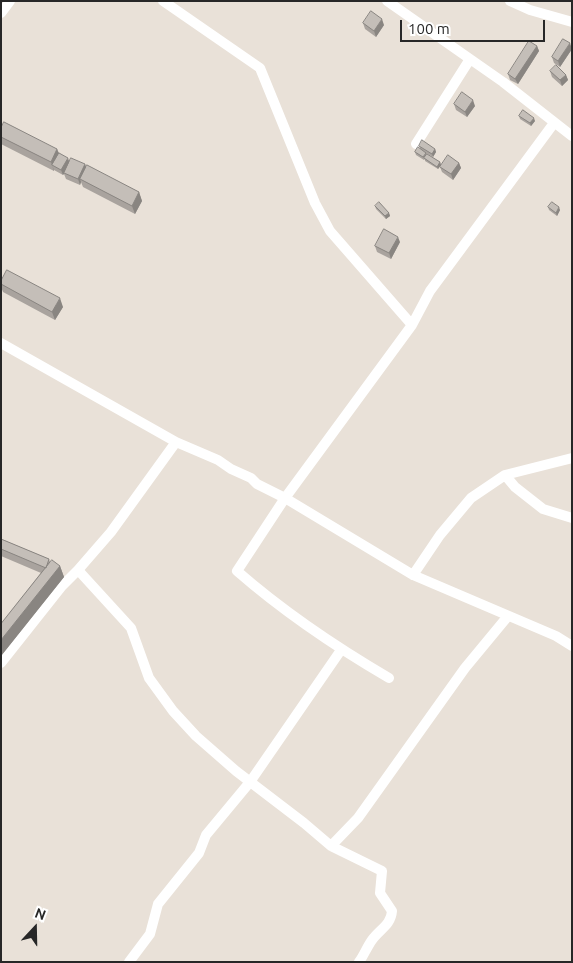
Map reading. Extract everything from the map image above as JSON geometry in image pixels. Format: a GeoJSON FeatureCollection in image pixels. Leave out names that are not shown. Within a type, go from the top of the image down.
{"type":"FeatureCollection","features":[{"type":"Feature","properties":{"kind":"street"},"geometry":{"type":"LineString","coordinates":[[1,12],[10,1]]}},
{"type":"Feature","properties":{"kind":"street"},"geometry":{"type":"LineString","coordinates":[[163,1],[260,68],[315,203],[330,231],[412,325]]}},
{"type":"Feature","properties":{"kind":"street"},"geometry":{"type":"LineString","coordinates":[[387,1],[503,82],[572,136]]}},
{"type":"Feature","properties":{"kind":"street"},"geometry":{"type":"LineString","coordinates":[[510,1],[530,10],[572,22]]}},
{"type":"Feature","properties":{"kind":"street"},"geometry":{"type":"LineString","coordinates":[[416,144],[470,59]]}},
{"type":"Feature","properties":{"kind":"street"},"geometry":{"type":"LineString","coordinates":[[389,678],[341,650],[269,600],[237,572],[285,498],[412,325],[430,291],[554,123]]}},
{"type":"Feature","properties":{"kind":"street"},"geometry":{"type":"LineString","coordinates":[[1,343],[176,442],[218,460],[250,478],[257,484],[285,498],[413,575],[556,636],[572,646]]}},
{"type":"Feature","properties":{"kind":"street"},"geometry":{"type":"LineString","coordinates":[[1,663],[62,586],[111,532],[176,442]]}},
{"type":"Feature","properties":{"kind":"street"},"geometry":{"type":"LineString","coordinates":[[413,575],[440,535],[471,498],[505,475],[572,458]]}},
{"type":"Feature","properties":{"kind":"street"},"geometry":{"type":"LineString","coordinates":[[505,475],[515,487],[544,509],[572,518]]}},
{"type":"Feature","properties":{"kind":"street"},"geometry":{"type":"LineString","coordinates":[[78,570],[131,628],[149,678],[173,711],[196,736],[250,782],[304,822],[331,846],[382,871],[380,893],[392,911],[392,918],[371,941],[360,962]]}},
{"type":"Feature","properties":{"kind":"street"},"geometry":{"type":"LineString","coordinates":[[331,846],[358,818],[465,668],[508,616]]}},
{"type":"Feature","properties":{"kind":"street"},"geometry":{"type":"LineString","coordinates":[[129,962],[150,934],[158,904],[199,853],[206,835],[250,782],[341,650]]}},
{"type":"Feature","properties":{"kind":"building"},"geometry":{"type":"Polygon","coordinates":[[[371,11],[382,19],[374,31],[363,23],[371,11]]]}},
{"type":"Feature","properties":{"kind":"building"},"geometry":{"type":"Polygon","coordinates":[[[563,39],[570,43],[558,61],[552,57],[563,39]]]}},
{"type":"Feature","properties":{"kind":"building"},"geometry":{"type":"Polygon","coordinates":[[[529,41],[537,46],[515,79],[508,74],[529,41]]]}},
{"type":"Feature","properties":{"kind":"building"},"geometry":{"type":"Polygon","coordinates":[[[556,65],[566,75],[560,80],[550,71],[556,65]]]}},
{"type":"Feature","properties":{"kind":"building"},"geometry":{"type":"Polygon","coordinates":[[[462,92],[473,100],[465,112],[454,104],[462,92]]]}},
{"type":"Feature","properties":{"kind":"building"},"geometry":{"type":"Polygon","coordinates":[[[523,110],[534,118],[530,123],[519,116],[523,110]]]}},
{"type":"Feature","properties":{"kind":"building"},"geometry":{"type":"Polygon","coordinates":[[[4,122],[57,149],[51,162],[1,137],[1,128],[4,122]]]}},
{"type":"Feature","properties":{"kind":"building"},"geometry":{"type":"Polygon","coordinates":[[[422,140],[435,149],[432,154],[419,146],[422,140]]]}},
{"type":"Feature","properties":{"kind":"building"},"geometry":{"type":"Polygon","coordinates":[[[418,147],[426,153],[423,157],[415,152],[418,147]]]}},
{"type":"Feature","properties":{"kind":"building"},"geometry":{"type":"Polygon","coordinates":[[[59,153],[68,158],[61,170],[52,165],[59,153]]]}},
{"type":"Feature","properties":{"kind":"building"},"geometry":{"type":"Polygon","coordinates":[[[427,154],[440,162],[437,167],[424,158],[427,154]]]}},
{"type":"Feature","properties":{"kind":"building"},"geometry":{"type":"Polygon","coordinates":[[[448,155],[459,163],[451,174],[440,167],[448,155]]]}},
{"type":"Feature","properties":{"kind":"building"},"geometry":{"type":"Polygon","coordinates":[[[71,158],[85,164],[78,179],[64,173],[71,158]]]}},
{"type":"Feature","properties":{"kind":"building"},"geometry":{"type":"Polygon","coordinates":[[[87,165],[139,192],[132,206],[80,179],[87,165]]]}},
{"type":"Feature","properties":{"kind":"building"},"geometry":{"type":"Polygon","coordinates":[[[379,202],[389,213],[385,216],[375,206],[379,202]]]}},
{"type":"Feature","properties":{"kind":"building"},"geometry":{"type":"Polygon","coordinates":[[[552,202],[559,207],[556,213],[548,207],[552,202]]]}},
{"type":"Feature","properties":{"kind":"building"},"geometry":{"type":"Polygon","coordinates":[[[384,229],[398,237],[389,253],[375,246],[384,229]]]}},
{"type":"Feature","properties":{"kind":"building"},"geometry":{"type":"Polygon","coordinates":[[[7,270],[60,298],[52,312],[1,284],[7,270]]]}},
{"type":"Feature","properties":{"kind":"building"},"geometry":{"type":"Polygon","coordinates":[[[1,539],[49,559],[46,568],[1,549],[1,539]]]}},
{"type":"Feature","properties":{"kind":"building"},"geometry":{"type":"Polygon","coordinates":[[[52,560],[60,566],[1,640],[1,624],[52,560]]]}}]}
